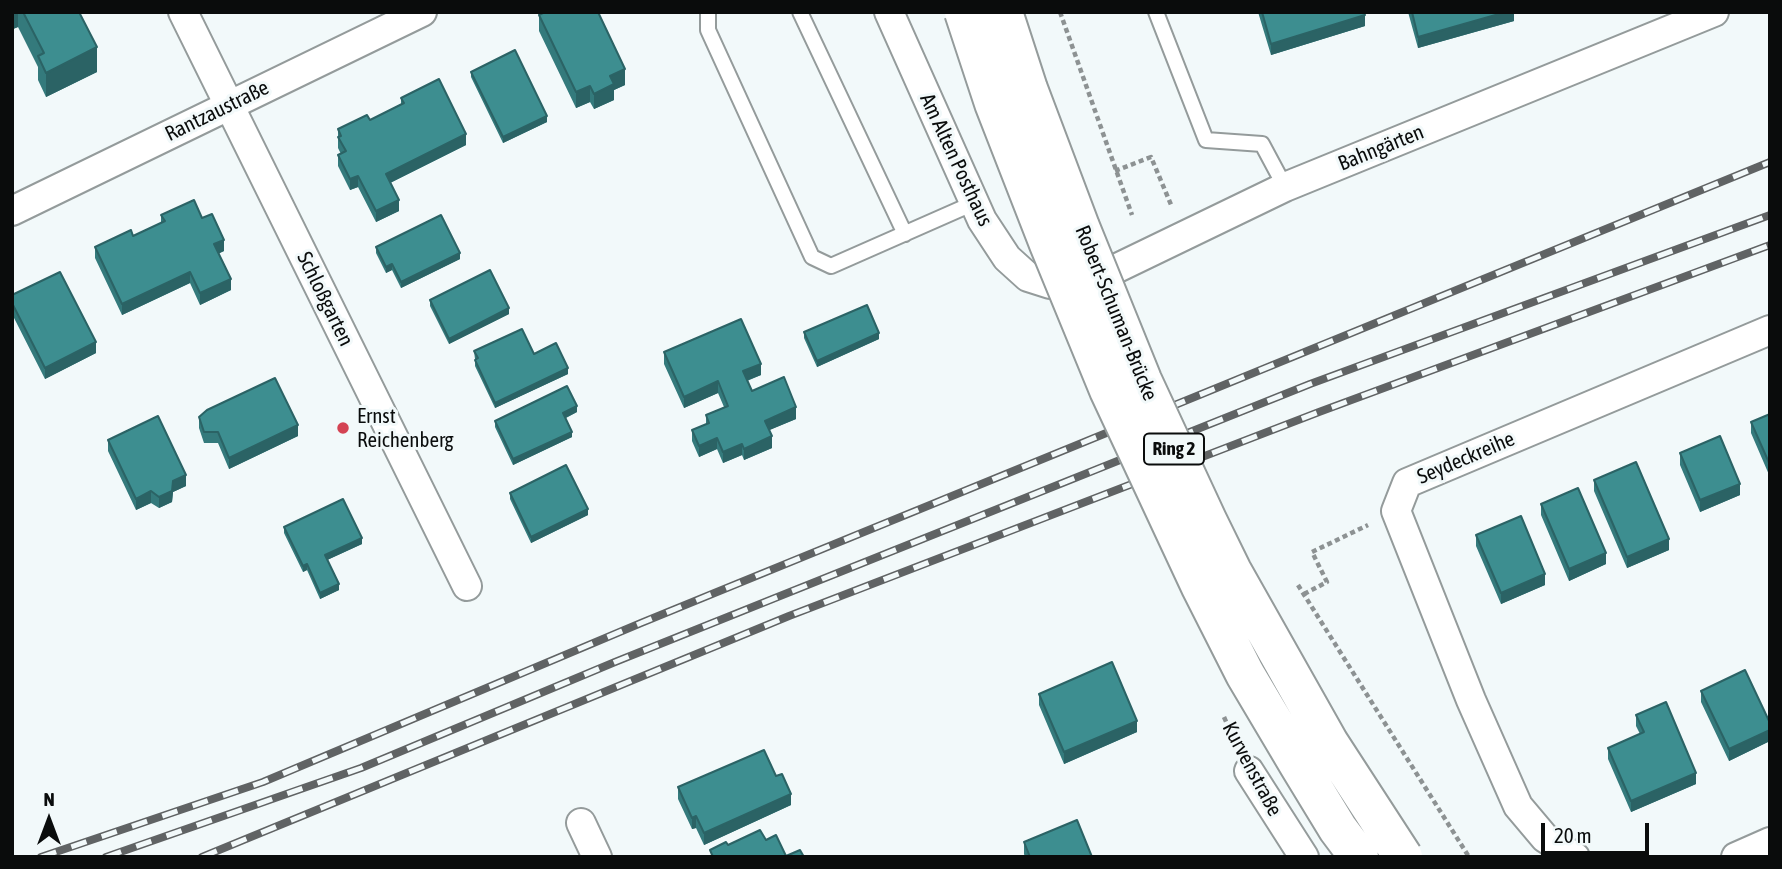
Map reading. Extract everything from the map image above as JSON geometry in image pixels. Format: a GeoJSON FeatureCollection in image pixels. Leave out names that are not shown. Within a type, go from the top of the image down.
{"type":"FeatureCollection","features":[{"type":"Feature","properties":{"kind":"main road","name":"Robert-Schuman-Brücke"},"geometry":{"type":"LineString","coordinates":[[964,12],[994,103],[1109,390],[1201,587],[1245,674],[1338,829],[1359,857]]}},
{"type":"Feature","properties":{"kind":"main road","name":"Robert-Schuman-Brücke"},"geometry":{"type":"LineString","coordinates":[[1003,12],[1028,89],[1080,227],[1142,380],[1207,520],[1238,583],[1329,743],[1403,857]]}},
{"type":"Feature","properties":{"kind":"street","name":"Schloßgarten"},"geometry":{"type":"LineString","coordinates":[[183,12],[467,586]]}},
{"type":"Feature","properties":{"kind":"street","name":"Rantzaustraße"},"geometry":{"type":"LineString","coordinates":[[12,211],[422,12]]}},
{"type":"Feature","properties":{"kind":"street","name":"Am Alten Posthaus"},"geometry":{"type":"LineString","coordinates":[[889,12],[982,220],[1007,258],[1028,277],[1050,284]]}},
{"type":"Feature","properties":{"kind":"street","name":"Bahngärten"},"geometry":{"type":"LineString","coordinates":[[1050,284],[1080,282],[1107,273],[1285,187],[1714,12]]}},
{"type":"Feature","properties":{"kind":"street","name":"Seydeckreihe"},"geometry":{"type":"LineString","coordinates":[[1396,511],[1407,483],[1770,330]]}},
{"type":"Feature","properties":{"kind":"street"},"geometry":{"type":"LineString","coordinates":[[1396,511],[1471,700],[1518,806],[1547,847],[1575,857]]}},
{"type":"Feature","properties":{"kind":"street","name":"Kurvenstraße"},"geometry":{"type":"LineString","coordinates":[[1249,771],[1304,857]]}},
{"type":"Feature","properties":{"kind":"street"},"geometry":{"type":"LineString","coordinates":[[581,823],[597,857]]}},
{"type":"Feature","properties":{"kind":"street"},"geometry":{"type":"LineString","coordinates":[[1736,857],[1770,842]]}},
{"type":"Feature","properties":{"kind":"lane"},"geometry":{"type":"LineString","coordinates":[[708,12],[708,30],[812,257],[831,267],[974,203]]}},
{"type":"Feature","properties":{"kind":"lane"},"geometry":{"type":"LineString","coordinates":[[800,12],[905,234]]}},
{"type":"Feature","properties":{"kind":"lane"},"geometry":{"type":"LineString","coordinates":[[1156,12],[1206,140],[1262,145],[1285,187]]}},
{"type":"Feature","properties":{"kind":"path"},"geometry":{"type":"LineString","coordinates":[[1060,12],[1132,215]]}},
{"type":"Feature","properties":{"kind":"path"},"geometry":{"type":"LineString","coordinates":[[1115,171],[1151,157],[1167,196]]}},
{"type":"Feature","properties":{"kind":"path"},"geometry":{"type":"LineString","coordinates":[[1304,594],[1327,582],[1312,552],[1396,511]]}},
{"type":"Feature","properties":{"kind":"path"},"geometry":{"type":"LineString","coordinates":[[1298,585],[1469,857]]}},
{"type":"Feature","properties":{"kind":"path","name":"Kurvenstraße"},"geometry":{"type":"LineString","coordinates":[[1221,713],[1249,771]]}},
{"type":"Feature","properties":{"kind":"building"},"geometry":{"type":"Polygon","coordinates":[[[23,12],[79,12],[97,47],[46,73],[38,56],[44,53],[23,12]]]}},
{"type":"Feature","properties":{"kind":"building"},"geometry":{"type":"Polygon","coordinates":[[[545,12],[598,12],[625,69],[610,76],[614,84],[594,94],[590,86],[576,92],[539,15],[545,12]]]}},
{"type":"Feature","properties":{"kind":"building"},"geometry":{"type":"Polygon","coordinates":[[[1262,12],[1364,12],[1365,15],[1271,44],[1262,12]]]}},
{"type":"Feature","properties":{"kind":"building"},"geometry":{"type":"Polygon","coordinates":[[[1412,12],[1506,12],[1418,37],[1412,12]]]}},
{"type":"Feature","properties":{"kind":"building"},"geometry":{"type":"Polygon","coordinates":[[[515,50],[547,116],[503,137],[471,72],[515,50]]]}},
{"type":"Feature","properties":{"kind":"building"},"geometry":{"type":"Polygon","coordinates":[[[439,79],[466,134],[386,174],[399,200],[376,211],[358,176],[350,179],[338,155],[346,151],[338,137],[341,136],[338,129],[367,115],[370,120],[404,103],[401,98],[439,79]]]}},
{"type":"Feature","properties":{"kind":"building"},"geometry":{"type":"Polygon","coordinates":[[[194,200],[202,218],[212,214],[224,240],[214,244],[231,279],[200,293],[190,272],[122,304],[95,247],[131,230],[133,236],[165,221],[161,215],[194,200]]]}},
{"type":"Feature","properties":{"kind":"building"},"geometry":{"type":"Polygon","coordinates":[[[441,215],[460,253],[401,282],[392,264],[386,267],[376,247],[441,215]]]}},
{"type":"Feature","properties":{"kind":"building"},"geometry":{"type":"Polygon","coordinates":[[[490,270],[509,308],[449,339],[430,300],[490,270]]]}},
{"type":"Feature","properties":{"kind":"building"},"geometry":{"type":"Polygon","coordinates":[[[60,272],[96,342],[45,368],[12,303],[12,295],[60,272]]]}},
{"type":"Feature","properties":{"kind":"building"},"geometry":{"type":"Polygon","coordinates":[[[867,305],[879,333],[817,361],[804,332],[867,305]]]}},
{"type":"Feature","properties":{"kind":"building"},"geometry":{"type":"Polygon","coordinates":[[[741,319],[761,364],[743,371],[752,391],[784,377],[796,407],[765,421],[772,436],[744,449],[742,444],[723,452],[717,438],[699,446],[692,430],[709,423],[706,415],[728,406],[718,381],[684,397],[664,352],[741,319]]]}},
{"type":"Feature","properties":{"kind":"building"},"geometry":{"type":"Polygon","coordinates":[[[522,329],[534,354],[556,343],[568,368],[495,403],[475,360],[478,358],[474,351],[522,329]]]}},
{"type":"Feature","properties":{"kind":"building"},"geometry":{"type":"Polygon","coordinates":[[[275,378],[298,425],[229,458],[218,432],[204,432],[199,417],[207,410],[275,378]]]}},
{"type":"Feature","properties":{"kind":"building"},"geometry":{"type":"Polygon","coordinates":[[[567,386],[577,406],[563,413],[572,432],[513,459],[495,421],[567,386]]]}},
{"type":"Feature","properties":{"kind":"building"},"geometry":{"type":"Polygon","coordinates":[[[1770,414],[1770,465],[1751,422],[1770,414]]]}},
{"type":"Feature","properties":{"kind":"building"},"geometry":{"type":"Polygon","coordinates":[[[158,416],[186,475],[173,481],[172,491],[159,497],[151,491],[136,499],[108,440],[158,416]]]}},
{"type":"Feature","properties":{"kind":"building"},"geometry":{"type":"Polygon","coordinates":[[[1720,436],[1740,484],[1700,500],[1680,453],[1720,436]]]}},
{"type":"Feature","properties":{"kind":"building"},"geometry":{"type":"Polygon","coordinates":[[[1636,462],[1669,539],[1627,557],[1594,480],[1636,462]]]}},
{"type":"Feature","properties":{"kind":"building"},"geometry":{"type":"Polygon","coordinates":[[[566,465],[588,509],[531,537],[510,493],[566,465]]]}},
{"type":"Feature","properties":{"kind":"building"},"geometry":{"type":"Polygon","coordinates":[[[1578,488],[1606,553],[1569,569],[1541,504],[1578,488]]]}},
{"type":"Feature","properties":{"kind":"building"},"geometry":{"type":"Polygon","coordinates":[[[343,499],[362,538],[325,555],[339,584],[320,593],[307,564],[303,566],[284,527],[343,499]]]}},
{"type":"Feature","properties":{"kind":"building"},"geometry":{"type":"Polygon","coordinates":[[[1521,516],[1545,574],[1501,593],[1476,535],[1521,516]]]}},
{"type":"Feature","properties":{"kind":"building"},"geometry":{"type":"Polygon","coordinates":[[[1112,662],[1137,721],[1064,752],[1039,694],[1112,662]]]}},
{"type":"Feature","properties":{"kind":"building"},"geometry":{"type":"Polygon","coordinates":[[[1745,670],[1770,723],[1770,730],[1729,749],[1701,691],[1745,670]]]}},
{"type":"Feature","properties":{"kind":"building"},"geometry":{"type":"Polygon","coordinates":[[[1666,702],[1696,773],[1631,801],[1608,748],[1644,732],[1636,715],[1666,702]]]}},
{"type":"Feature","properties":{"kind":"building"},"geometry":{"type":"Polygon","coordinates":[[[764,750],[776,776],[782,774],[791,794],[704,833],[696,816],[692,818],[678,787],[764,750]]]}},
{"type":"Feature","properties":{"kind":"building"},"geometry":{"type":"Polygon","coordinates":[[[1077,820],[1092,857],[1030,857],[1024,842],[1077,820]]]}},
{"type":"Feature","properties":{"kind":"building"},"geometry":{"type":"Polygon","coordinates":[[[760,830],[766,840],[776,835],[786,856],[800,850],[804,857],[713,857],[710,850],[760,830]]]}},
{"type":"Feature","properties":{"kind":"railway"},"geometry":{"type":"LineString","coordinates":[[41,857],[263,782],[641,623],[1770,162]]}},
{"type":"Feature","properties":{"kind":"railway"},"geometry":{"type":"LineString","coordinates":[[106,857],[361,768],[615,662],[1310,384],[1770,215]]}},
{"type":"Feature","properties":{"kind":"railway"},"geometry":{"type":"LineString","coordinates":[[202,857],[789,616],[1319,412],[1770,245]]}},
{"type":"Feature","properties":{"kind":"place","name":"Ernst Reichenberg"},"geometry":{"type":"Point","coordinates":[343,428]}}]}
